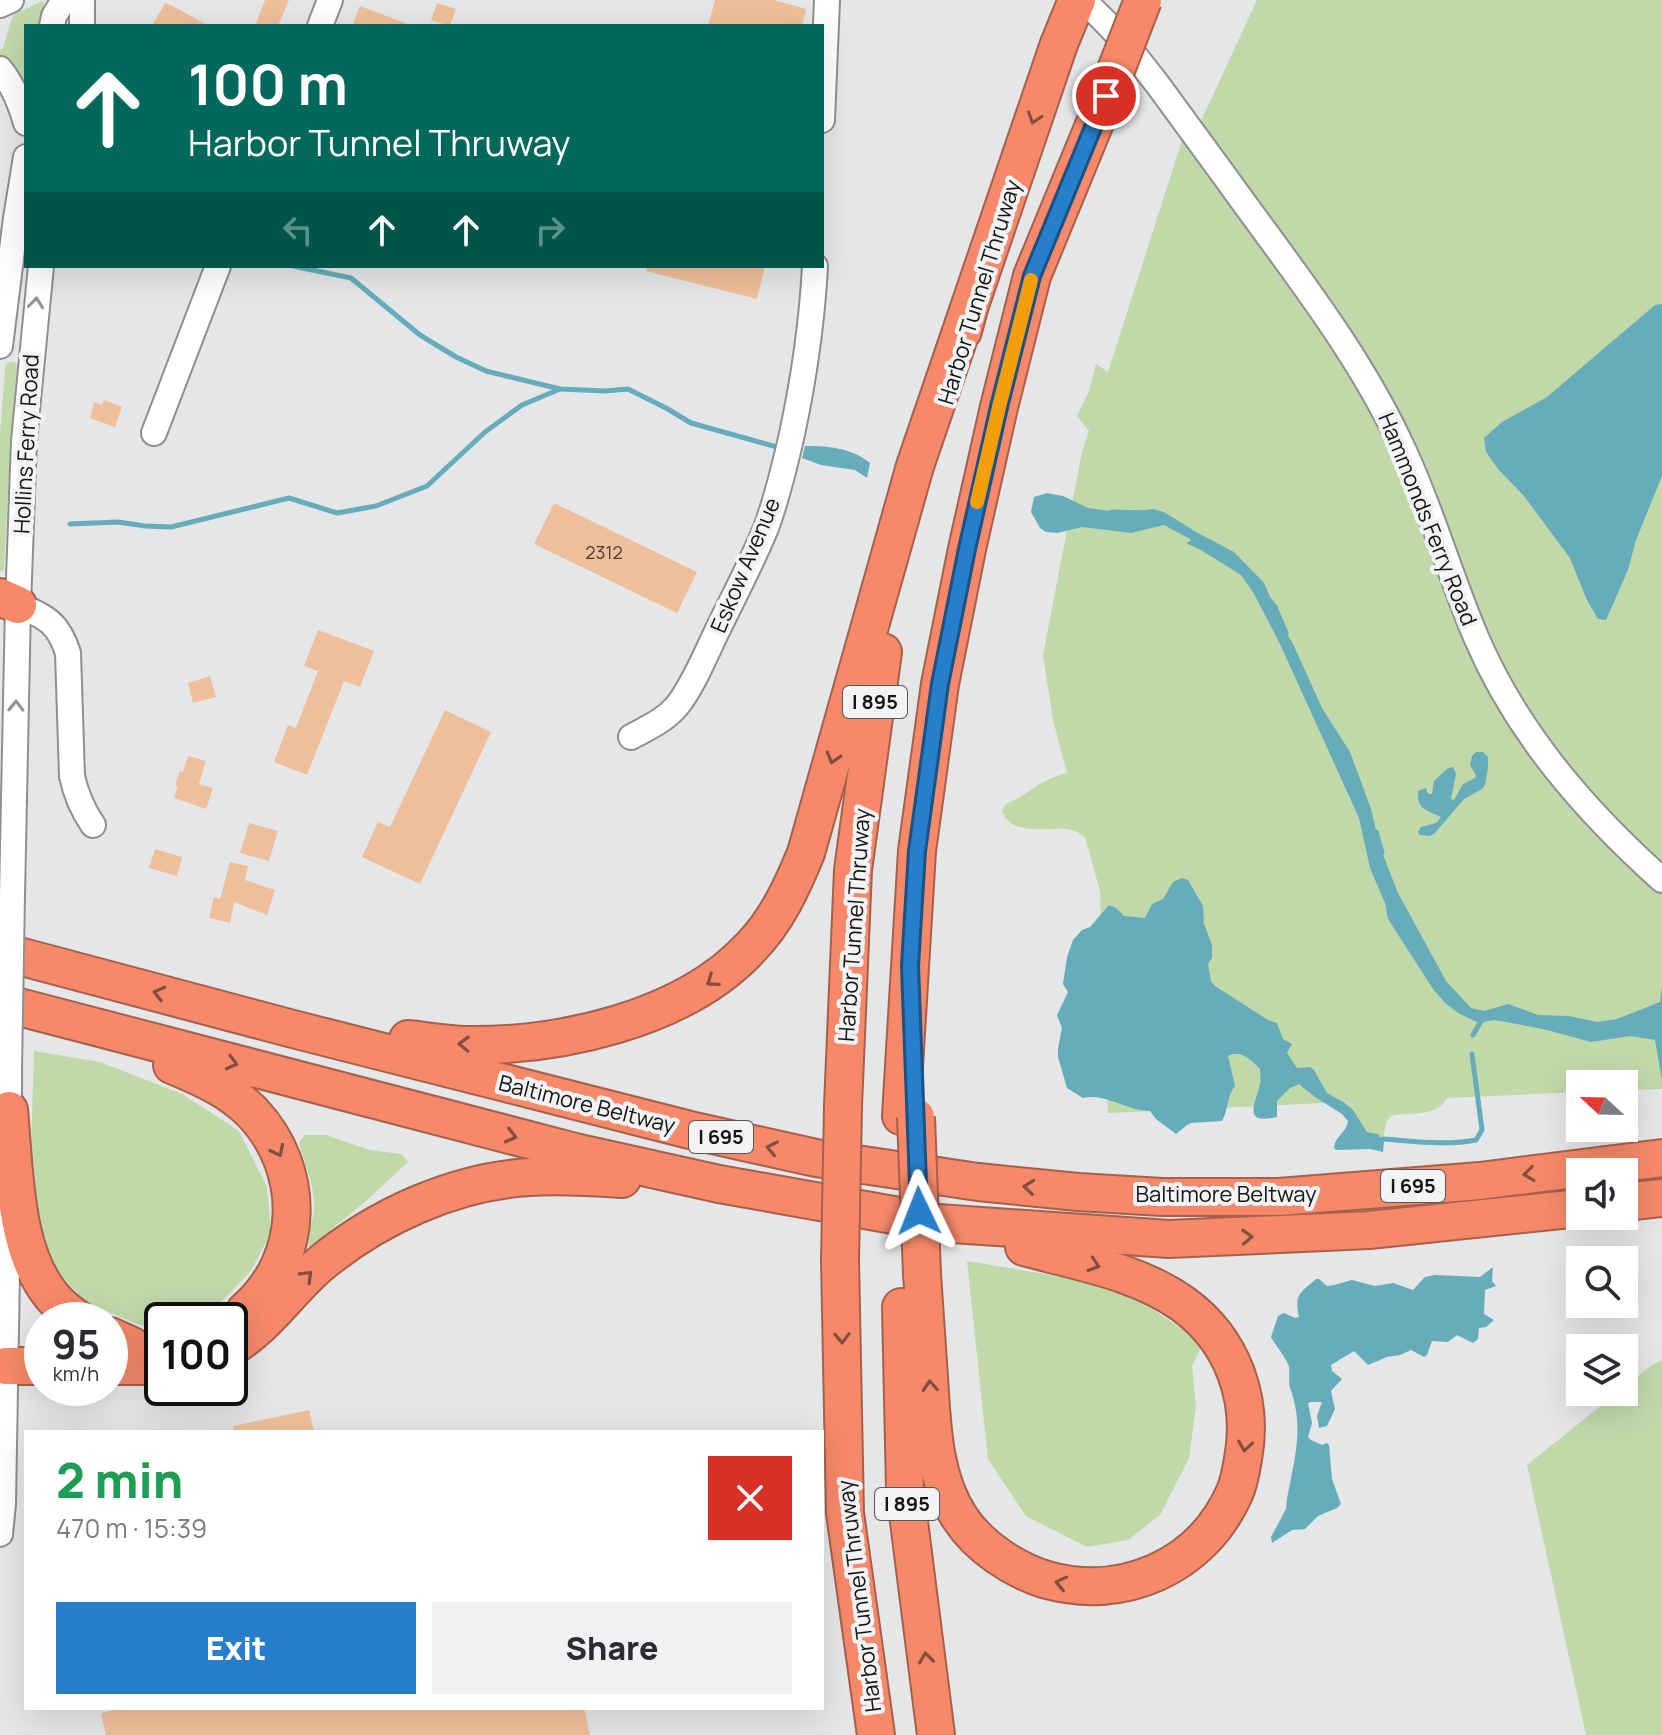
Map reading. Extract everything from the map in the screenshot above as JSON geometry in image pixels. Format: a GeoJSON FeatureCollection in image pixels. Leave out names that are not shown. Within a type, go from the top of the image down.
{"type":"FeatureCollection","features":[{"type":"Feature","properties":{"kind":"highway","name":"Harbor Tunnel Thruway"},"geometry":{"type":"LineString","coordinates":[[876,1735],[845,1513],[840,1260],[853,870],[891,601],[969,308],[1059,44],[1079,0]]}},
{"type":"Feature","properties":{"kind":"highway","name":"I 895"},"geometry":{"type":"LineString","coordinates":[[936,1735],[905,1490],[911,1272],[908,1116],[910,966],[917,851],[940,684],[976,507],[1032,276],[1143,0]]}},
{"type":"Feature","properties":{"kind":"highway"},"geometry":{"type":"LineString","coordinates":[[289,1028],[461,1045],[554,1039],[656,1010],[695,992],[727,971],[752,947],[791,889],[806,853],[915,466],[969,308]]}},
{"type":"Feature","properties":{"kind":"highway","name":"Baltimore Beltway"},"geometry":{"type":"LineString","coordinates":[[0,951],[690,1130],[816,1158],[978,1182],[1162,1197],[1279,1197],[1480,1181],[1662,1158]]}},
{"type":"Feature","properties":{"kind":"highway","name":"Baltimore Beltway"},"geometry":{"type":"LineString","coordinates":[[0,1002],[544,1144],[719,1184],[938,1223],[1169,1239],[1369,1230],[1566,1209]]}},
{"type":"Feature","properties":{"kind":"highway"},"geometry":{"type":"LineString","coordinates":[[48,1014],[192,1073],[223,1089],[251,1111],[265,1128],[283,1161],[290,1182],[292,1225],[281,1262],[262,1294],[248,1309]]}},
{"type":"Feature","properties":{"kind":"highway"},"geometry":{"type":"LineString","coordinates":[[9,1110],[21,1226],[29,1256],[41,1281],[57,1302]]}},
{"type":"Feature","properties":{"kind":"highway"},"geometry":{"type":"LineString","coordinates":[[248,1337],[338,1249],[376,1225],[425,1201],[475,1185],[528,1177],[719,1184]]}},
{"type":"Feature","properties":{"kind":"highway"},"geometry":{"type":"LineString","coordinates":[[1638,1201],[1662,1198]]}},
{"type":"Feature","properties":{"kind":"highway"},"geometry":{"type":"LineString","coordinates":[[911,1272],[933,1435],[944,1484],[960,1518],[984,1544],[1009,1564],[1039,1577],[1068,1585],[1094,1587],[1121,1585],[1149,1576],[1179,1560],[1204,1539],[1234,1493],[1247,1440],[1246,1412],[1234,1366],[1206,1324],[1168,1294],[1129,1276],[938,1223]]}},
{"type":"Feature","properties":{"kind":"highway"},"geometry":{"type":"LineString","coordinates":[[3,1354],[24,1349]]}},
{"type":"Feature","properties":{"kind":"highway"},"geometry":{"type":"LineString","coordinates":[[3,1354],[24,1360]]}},
{"type":"Feature","properties":{"kind":"street"},"geometry":{"type":"LineString","coordinates":[[0,5],[11,0]]}},
{"type":"Feature","properties":{"kind":"street"},"geometry":{"type":"LineString","coordinates":[[52,24],[64,0]]}},
{"type":"Feature","properties":{"kind":"street"},"geometry":{"type":"LineString","coordinates":[[82,0],[82,24]]}},
{"type":"Feature","properties":{"kind":"street"},"geometry":{"type":"LineString","coordinates":[[321,24],[330,0]]}},
{"type":"Feature","properties":{"kind":"street"},"geometry":{"type":"LineString","coordinates":[[824,72],[827,0]]}},
{"type":"Feature","properties":{"kind":"street","name":"Hammonds Ferry Road"},"geometry":{"type":"LineString","coordinates":[[1079,0],[1105,20],[1134,54],[1353,358],[1404,450],[1473,629],[1500,685],[1571,789],[1662,880]]}},
{"type":"Feature","properties":{"kind":"street"},"geometry":{"type":"LineString","coordinates":[[0,69],[11,83],[24,115]]}},
{"type":"Feature","properties":{"kind":"street","name":"Hollins Ferry Road"},"geometry":{"type":"LineString","coordinates":[[1,334],[24,171]]}},
{"type":"Feature","properties":{"kind":"street","name":"Hollins Ferry Road"},"geometry":{"type":"LineString","coordinates":[[0,1534],[3,1504],[12,895],[6,604],[41,268]]}},
{"type":"Feature","properties":{"kind":"street"},"geometry":{"type":"LineString","coordinates":[[154,433],[217,268]]}},
{"type":"Feature","properties":{"kind":"street","name":"Eskow Avenue"},"geometry":{"type":"LineString","coordinates":[[631,737],[666,717],[679,704],[767,526],[785,465],[798,404],[807,354],[815,268]]}},
{"type":"Feature","properties":{"kind":"street"},"geometry":{"type":"LineString","coordinates":[[6,604],[44,616],[54,624],[64,641],[68,653],[72,776],[82,809],[93,825]]}},
{"type":"Feature","properties":{"kind":"green space"},"geometry":{"type":"Polygon","coordinates":[[[1257,0],[1662,0],[1662,1089],[1638,1090],[1638,1070],[1566,1070],[1566,1093],[1447,1098],[1430,1111],[1391,1116],[1386,1123],[1383,1139],[1378,1134],[1367,1132],[1345,1102],[1108,1113],[1100,891],[1085,837],[1068,829],[1021,828],[1007,819],[1002,811],[1008,803],[1043,782],[1067,773],[1053,720],[1043,655],[1082,452],[1089,431],[1077,416],[1089,391],[1096,364],[1108,372],[1183,137],[1200,123],[1257,0]]]}},
{"type":"Feature","properties":{"kind":"green space"},"geometry":{"type":"Polygon","coordinates":[[[42,1],[44,3],[39,24],[24,24],[24,94],[0,58],[13,15],[42,1]]]}},
{"type":"Feature","properties":{"kind":"green space"},"geometry":{"type":"Polygon","coordinates":[[[11,362],[17,366],[4,569],[0,572],[0,434],[5,370],[6,364],[11,362]]]}},
{"type":"Feature","properties":{"kind":"green space"},"geometry":{"type":"Polygon","coordinates":[[[34,1051],[100,1062],[182,1094],[239,1131],[267,1187],[271,1232],[251,1271],[221,1302],[144,1302],[144,1325],[140,1325],[128,1320],[128,1302],[85,1302],[53,1266],[30,1184],[34,1051]]]}},
{"type":"Feature","properties":{"kind":"green space"},"geometry":{"type":"Polygon","coordinates":[[[305,1135],[326,1135],[370,1150],[402,1154],[408,1162],[310,1247],[314,1200],[299,1142],[305,1135]]]}},
{"type":"Feature","properties":{"kind":"green space"},"geometry":{"type":"Polygon","coordinates":[[[967,1261],[1099,1283],[1129,1294],[1203,1343],[1192,1366],[1196,1406],[1189,1458],[1160,1515],[1128,1540],[1087,1547],[1026,1516],[988,1459],[967,1261]]]}},
{"type":"Feature","properties":{"kind":"green space"},"geometry":{"type":"Polygon","coordinates":[[[1662,1360],[1662,1735],[1586,1735],[1527,1465],[1601,1406],[1638,1406],[1638,1376],[1662,1360]]]}},
{"type":"Feature","properties":{"kind":"water"},"geometry":{"type":"Polygon","coordinates":[[[1662,304],[1662,476],[1606,620],[1598,619],[1570,558],[1524,496],[1498,469],[1486,452],[1484,438],[1502,422],[1547,397],[1655,305],[1662,304]]]}},
{"type":"Feature","properties":{"kind":"water"},"geometry":{"type":"Polygon","coordinates":[[[805,446],[832,447],[855,454],[870,463],[867,478],[855,470],[821,465],[802,458],[805,446]]]}},
{"type":"Feature","properties":{"kind":"water"},"geometry":{"type":"Polygon","coordinates":[[[1047,493],[1063,496],[1088,508],[1124,513],[1153,509],[1164,512],[1234,552],[1264,583],[1322,708],[1350,752],[1398,893],[1446,981],[1471,1008],[1484,1011],[1508,1004],[1538,1015],[1569,1016],[1597,1022],[1617,1019],[1660,1002],[1662,986],[1662,1080],[1655,1040],[1630,1036],[1591,1042],[1512,1023],[1494,1020],[1479,1023],[1446,1004],[1388,919],[1385,903],[1370,868],[1359,818],[1280,644],[1241,575],[1188,544],[1190,539],[1164,525],[1131,533],[1082,527],[1057,533],[1046,532],[1031,512],[1034,497],[1047,493]]]}},
{"type":"Feature","properties":{"kind":"water"},"geometry":{"type":"Polygon","coordinates":[[[1476,752],[1483,752],[1488,757],[1485,785],[1464,799],[1434,834],[1420,835],[1421,827],[1436,823],[1441,817],[1421,806],[1418,791],[1426,788],[1428,794],[1432,794],[1434,781],[1453,767],[1456,774],[1451,799],[1454,800],[1463,784],[1475,778],[1470,765],[1476,752]]]}},
{"type":"Feature","properties":{"kind":"water"},"geometry":{"type":"Polygon","coordinates":[[[1182,878],[1188,880],[1203,906],[1204,924],[1212,945],[1212,958],[1208,964],[1211,981],[1277,1023],[1283,1039],[1292,1044],[1287,1053],[1297,1068],[1310,1067],[1314,1070],[1327,1093],[1353,1110],[1367,1132],[1378,1134],[1384,1142],[1383,1152],[1370,1149],[1336,1150],[1335,1144],[1348,1121],[1299,1084],[1277,1101],[1277,1117],[1258,1118],[1254,1110],[1260,1069],[1237,1054],[1228,1056],[1235,1086],[1222,1121],[1191,1123],[1176,1134],[1150,1111],[1100,1098],[1083,1098],[1067,1088],[1058,1057],[1062,1028],[1057,1015],[1068,992],[1063,984],[1073,940],[1082,930],[1090,927],[1109,905],[1124,916],[1145,918],[1152,904],[1163,899],[1173,882],[1182,878]]]}},
{"type":"Feature","properties":{"kind":"water"},"geometry":{"type":"Polygon","coordinates":[[[1493,1267],[1492,1281],[1496,1286],[1485,1290],[1484,1314],[1494,1320],[1486,1327],[1479,1328],[1478,1339],[1473,1343],[1457,1335],[1448,1342],[1432,1341],[1424,1357],[1411,1350],[1368,1365],[1354,1351],[1331,1365],[1332,1371],[1342,1379],[1331,1391],[1335,1409],[1327,1426],[1319,1428],[1317,1416],[1322,1402],[1308,1403],[1312,1423],[1308,1437],[1322,1445],[1329,1445],[1332,1479],[1341,1504],[1318,1516],[1305,1529],[1292,1530],[1272,1543],[1271,1537],[1286,1509],[1297,1430],[1289,1367],[1271,1337],[1278,1316],[1284,1313],[1299,1317],[1297,1303],[1300,1295],[1316,1279],[1327,1286],[1352,1280],[1375,1286],[1393,1283],[1413,1290],[1425,1277],[1480,1277],[1493,1267]]]}},
{"type":"Feature","properties":{"kind":"building"},"geometry":{"type":"Polygon","coordinates":[[[265,0],[289,0],[279,24],[256,24],[265,0]]]}},
{"type":"Feature","properties":{"kind":"building"},"geometry":{"type":"Polygon","coordinates":[[[715,0],[774,0],[806,9],[802,24],[709,24],[715,0]]]}},
{"type":"Feature","properties":{"kind":"building"},"geometry":{"type":"Polygon","coordinates":[[[165,3],[205,24],[153,24],[165,3]]]}},
{"type":"Feature","properties":{"kind":"building"},"geometry":{"type":"Polygon","coordinates":[[[437,3],[456,9],[451,24],[431,20],[437,3]]]}},
{"type":"Feature","properties":{"kind":"building"},"geometry":{"type":"Polygon","coordinates":[[[360,6],[407,24],[353,24],[360,6]]]}},
{"type":"Feature","properties":{"kind":"building"},"geometry":{"type":"Polygon","coordinates":[[[647,268],[765,268],[757,299],[646,271],[647,268]]]}},
{"type":"Feature","properties":{"kind":"building"},"geometry":{"type":"Polygon","coordinates":[[[104,400],[122,407],[115,427],[90,418],[94,402],[102,405],[104,400]]]}},
{"type":"Feature","properties":{"kind":"building"},"geometry":{"type":"Polygon","coordinates":[[[554,503],[697,572],[677,613],[534,544],[554,503]]]}},
{"type":"Feature","properties":{"kind":"building"},"geometry":{"type":"Polygon","coordinates":[[[318,630],[374,651],[360,687],[344,681],[307,775],[274,762],[288,725],[296,728],[318,671],[304,666],[318,630]]]}},
{"type":"Feature","properties":{"kind":"building"},"geometry":{"type":"Polygon","coordinates":[[[210,676],[216,697],[193,703],[188,683],[210,676]]]}},
{"type":"Feature","properties":{"kind":"building"},"geometry":{"type":"Polygon","coordinates":[[[445,710],[491,732],[420,884],[362,857],[378,822],[390,827],[445,710]]]}},
{"type":"Feature","properties":{"kind":"building"},"geometry":{"type":"Polygon","coordinates":[[[188,756],[206,761],[199,784],[213,788],[206,809],[174,798],[178,786],[175,785],[188,756]]]}},
{"type":"Feature","properties":{"kind":"building"},"geometry":{"type":"Polygon","coordinates":[[[249,823],[278,831],[269,861],[240,853],[249,823]]]}},
{"type":"Feature","properties":{"kind":"building"},"geometry":{"type":"Polygon","coordinates":[[[155,849],[182,857],[177,876],[149,868],[155,849]]]}},
{"type":"Feature","properties":{"kind":"building"},"geometry":{"type":"Polygon","coordinates":[[[230,862],[248,866],[245,880],[275,890],[267,915],[234,902],[230,923],[209,918],[214,897],[220,899],[230,862]]]}},
{"type":"Feature","properties":{"kind":"building"},"geometry":{"type":"Polygon","coordinates":[[[309,1410],[314,1430],[233,1430],[233,1426],[309,1410]]]}},
{"type":"Feature","properties":{"kind":"building"},"geometry":{"type":"Polygon","coordinates":[[[114,1710],[584,1710],[590,1735],[106,1735],[101,1713],[114,1710]]]}},
{"type":"Feature","properties":{"kind":"waterway"},"geometry":{"type":"LineString","coordinates":[[303,268],[351,278],[420,335],[486,371],[560,389],[628,389],[691,423],[777,447]]}},
{"type":"Feature","properties":{"kind":"waterway"},"geometry":{"type":"LineString","coordinates":[[70,524],[118,522],[171,527],[289,498],[337,513],[376,506],[427,486],[485,432],[522,405],[560,389]]}},
{"type":"Feature","properties":{"kind":"waterway"},"geometry":{"type":"LineString","coordinates":[[1112,512],[1146,513]]}},
{"type":"Feature","properties":{"kind":"waterway"},"geometry":{"type":"LineString","coordinates":[[1269,600],[1286,633]]}},
{"type":"Feature","properties":{"kind":"waterway"},"geometry":{"type":"LineString","coordinates":[[1376,832],[1382,853]]}},
{"type":"Feature","properties":{"kind":"waterway"},"geometry":{"type":"LineString","coordinates":[[1473,1035],[1482,1019]]}},
{"type":"Feature","properties":{"kind":"waterway"},"geometry":{"type":"LineString","coordinates":[[1383,1139],[1441,1143],[1476,1140],[1482,1130],[1472,1054]]}},
{"type":"Feature","properties":{"kind":"slow traffic"},"geometry":{"type":"LineString","coordinates":[[977,502],[1031,280]]}},
{"type":"Feature","properties":{"kind":"route"},"geometry":{"type":"LineString","coordinates":[[919,1211],[910,966],[917,851],[940,684],[999,407],[1032,276],[1106,96]]}}]}
